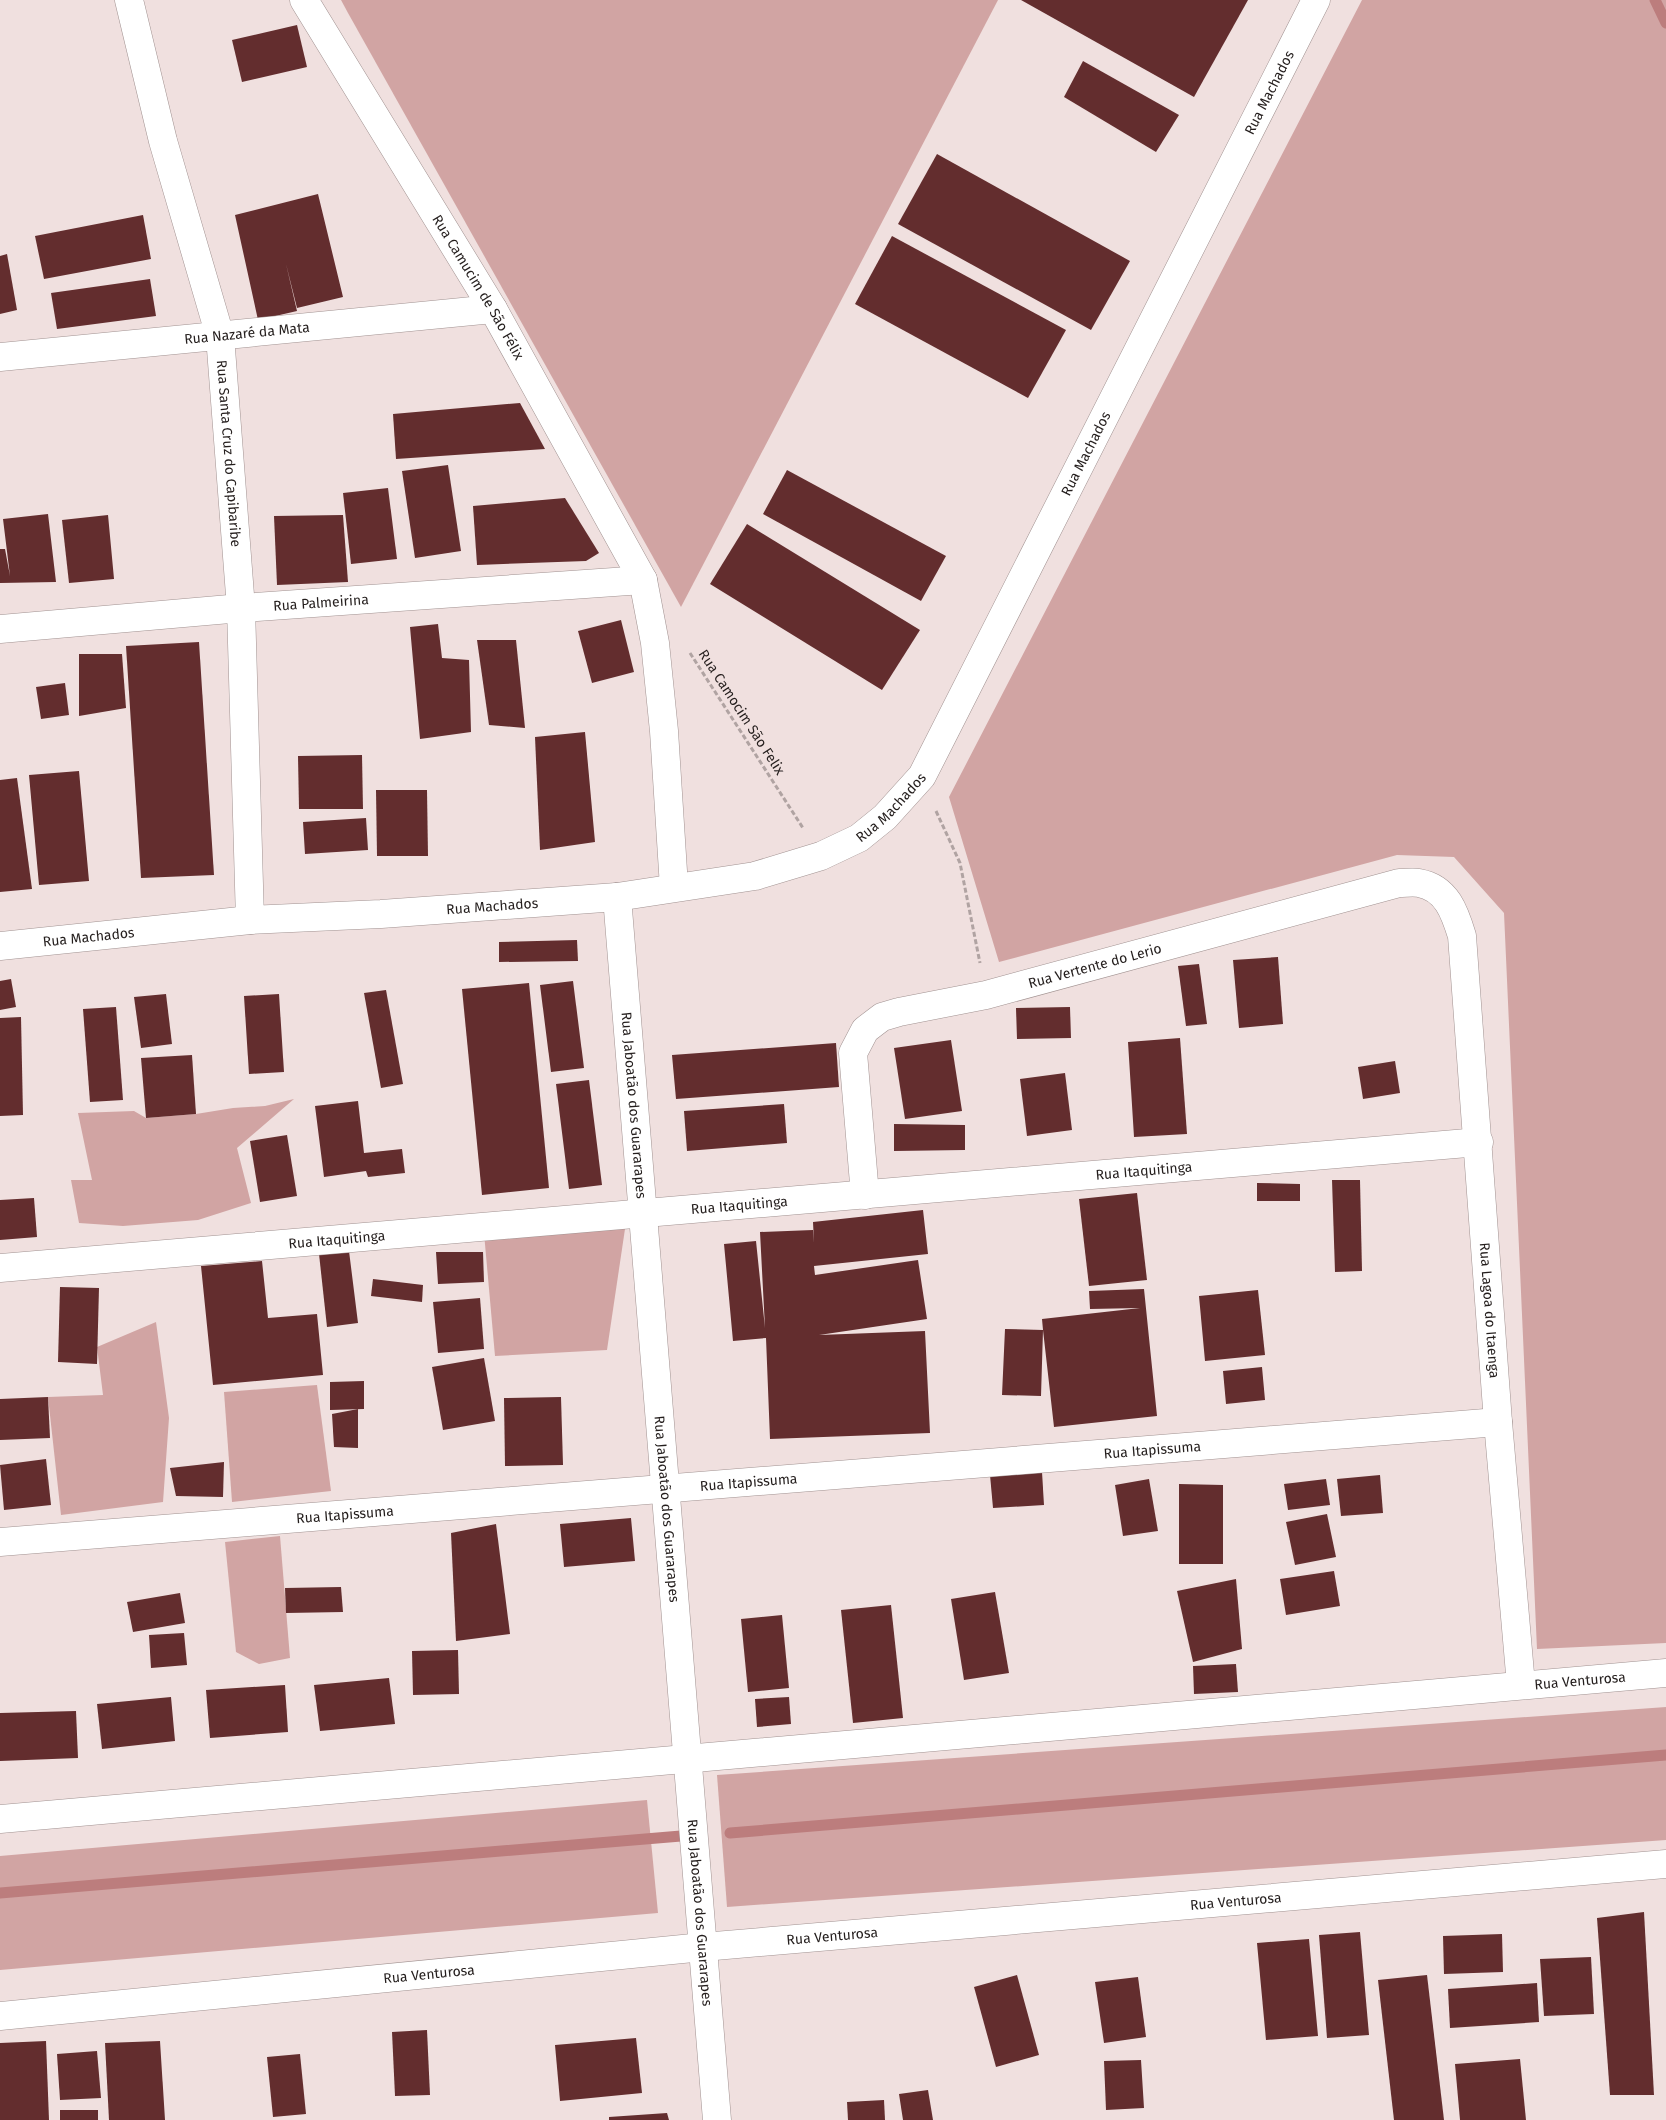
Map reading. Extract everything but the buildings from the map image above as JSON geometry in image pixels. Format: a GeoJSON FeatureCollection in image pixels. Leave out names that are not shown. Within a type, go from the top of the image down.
{"type":"FeatureCollection","features":[{"type":"Feature","properties":{"kind":"street","name":"Rua Santa Cruz do Capibaribe"},"geometry":{"type":"LineString","coordinates":[[129,0],[162,141],[220,336],[241,608],[250,920]]}},
{"type":"Feature","properties":{"kind":"street","name":"Rua Camucim de São Félix"},"geometry":{"type":"LineString","coordinates":[[304,0],[493,309],[643,580],[655,642],[664,731],[674,887]]}},
{"type":"Feature","properties":{"kind":"street","name":"Rua Machados"},"geometry":{"type":"LineString","coordinates":[[0,946],[250,920],[381,914],[617,897],[755,876],[821,856],[859,838],[885,817],[922,776],[1316,0]]}},
{"type":"Feature","properties":{"kind":"street","name":"Rua Nazaré da Mata"},"geometry":{"type":"LineString","coordinates":[[0,357],[493,309]]}},
{"type":"Feature","properties":{"kind":"street","name":"Rua Palmeirina"},"geometry":{"type":"LineString","coordinates":[[0,629],[241,608],[643,580]]}},
{"type":"Feature","properties":{"kind":"street","name":"Rua Vertente do Lerio"},"geometry":{"type":"LineString","coordinates":[[865,1195],[854,1053],[865,1030],[882,1017],[986,995],[1399,883],[1419,883],[1437,889],[1453,908],[1462,936]]}},
{"type":"Feature","properties":{"kind":"street","name":"Rua Jaboatão dos Guararapes"},"geometry":{"type":"LineString","coordinates":[[617,897],[717,2120]]}},
{"type":"Feature","properties":{"kind":"street","name":"Rua Lagoa do Itaenga"},"geometry":{"type":"LineString","coordinates":[[1462,936],[1498,1422],[1522,1685]]}},
{"type":"Feature","properties":{"kind":"street","name":"Rua Itaquitinga"},"geometry":{"type":"LineString","coordinates":[[0,1268],[1478,1142]]}},
{"type":"Feature","properties":{"kind":"street","name":"Rua Itapissuma"},"geometry":{"type":"LineString","coordinates":[[0,1542],[1498,1422]]}},
{"type":"Feature","properties":{"kind":"street","name":"Rua Venturosa"},"geometry":{"type":"LineString","coordinates":[[0,1819],[1666,1673]]}},
{"type":"Feature","properties":{"kind":"street","name":"Rua Venturosa"},"geometry":{"type":"LineString","coordinates":[[0,2016],[703,1947],[1666,1864]]}},
{"type":"Feature","properties":{"kind":"path","name":"Rua Camocim São Felix"},"geometry":{"type":"LineString","coordinates":[[686,647],[821,856]]}},
{"type":"Feature","properties":{"kind":"path"},"geometry":{"type":"LineString","coordinates":[[922,776],[943,828],[960,863],[986,995]]}},
{"type":"Feature","properties":{"kind":"shaded area"},"geometry":{"type":"Polygon","coordinates":[[[341,0],[998,0],[681,607],[348,13],[341,0]]]}},
{"type":"Feature","properties":{"kind":"shaded area"},"geometry":{"type":"Polygon","coordinates":[[[1362,0],[1666,0],[1666,1643],[1537,1649],[1504,913],[1454,857],[1397,855],[999,962],[949,797],[1362,0]]]}},
{"type":"Feature","properties":{"kind":"shaded area"},"geometry":{"type":"Polygon","coordinates":[[[294,1099],[237,1148],[251,1203],[198,1220],[123,1226],[79,1223],[71,1180],[92,1180],[78,1113],[134,1111],[146,1118],[265,1106],[294,1099]]]}},
{"type":"Feature","properties":{"kind":"shaded area"},"geometry":{"type":"Polygon","coordinates":[[[580,1218],[625,1229],[607,1350],[495,1356],[484,1233],[580,1218]]]}},
{"type":"Feature","properties":{"kind":"shaded area"},"geometry":{"type":"Polygon","coordinates":[[[156,1322],[169,1418],[163,1502],[61,1515],[48,1397],[103,1395],[97,1347],[156,1322]]]}},
{"type":"Feature","properties":{"kind":"shaded area"},"geometry":{"type":"Polygon","coordinates":[[[317,1385],[331,1491],[232,1502],[224,1392],[317,1385]]]}},
{"type":"Feature","properties":{"kind":"shaded area"},"geometry":{"type":"Polygon","coordinates":[[[280,1536],[290,1658],[259,1664],[236,1652],[225,1542],[280,1536]]]}},
{"type":"Feature","properties":{"kind":"shaded area"},"geometry":{"type":"Polygon","coordinates":[[[1666,1707],[1666,1840],[727,1907],[717,1775],[1666,1707]]]}},
{"type":"Feature","properties":{"kind":"shaded area"},"geometry":{"type":"Polygon","coordinates":[[[647,1800],[658,1913],[0,1970],[0,1856],[647,1800]]]}},
{"type":"Feature","properties":{"kind":"waterway"},"geometry":{"type":"LineString","coordinates":[[1655,0],[1666,23]]}},
{"type":"Feature","properties":{"kind":"waterway"},"geometry":{"type":"LineString","coordinates":[[730,1833],[1666,1755]]}},
{"type":"Feature","properties":{"kind":"waterway"},"geometry":{"type":"LineString","coordinates":[[0,1893],[681,1836]]}}]}
